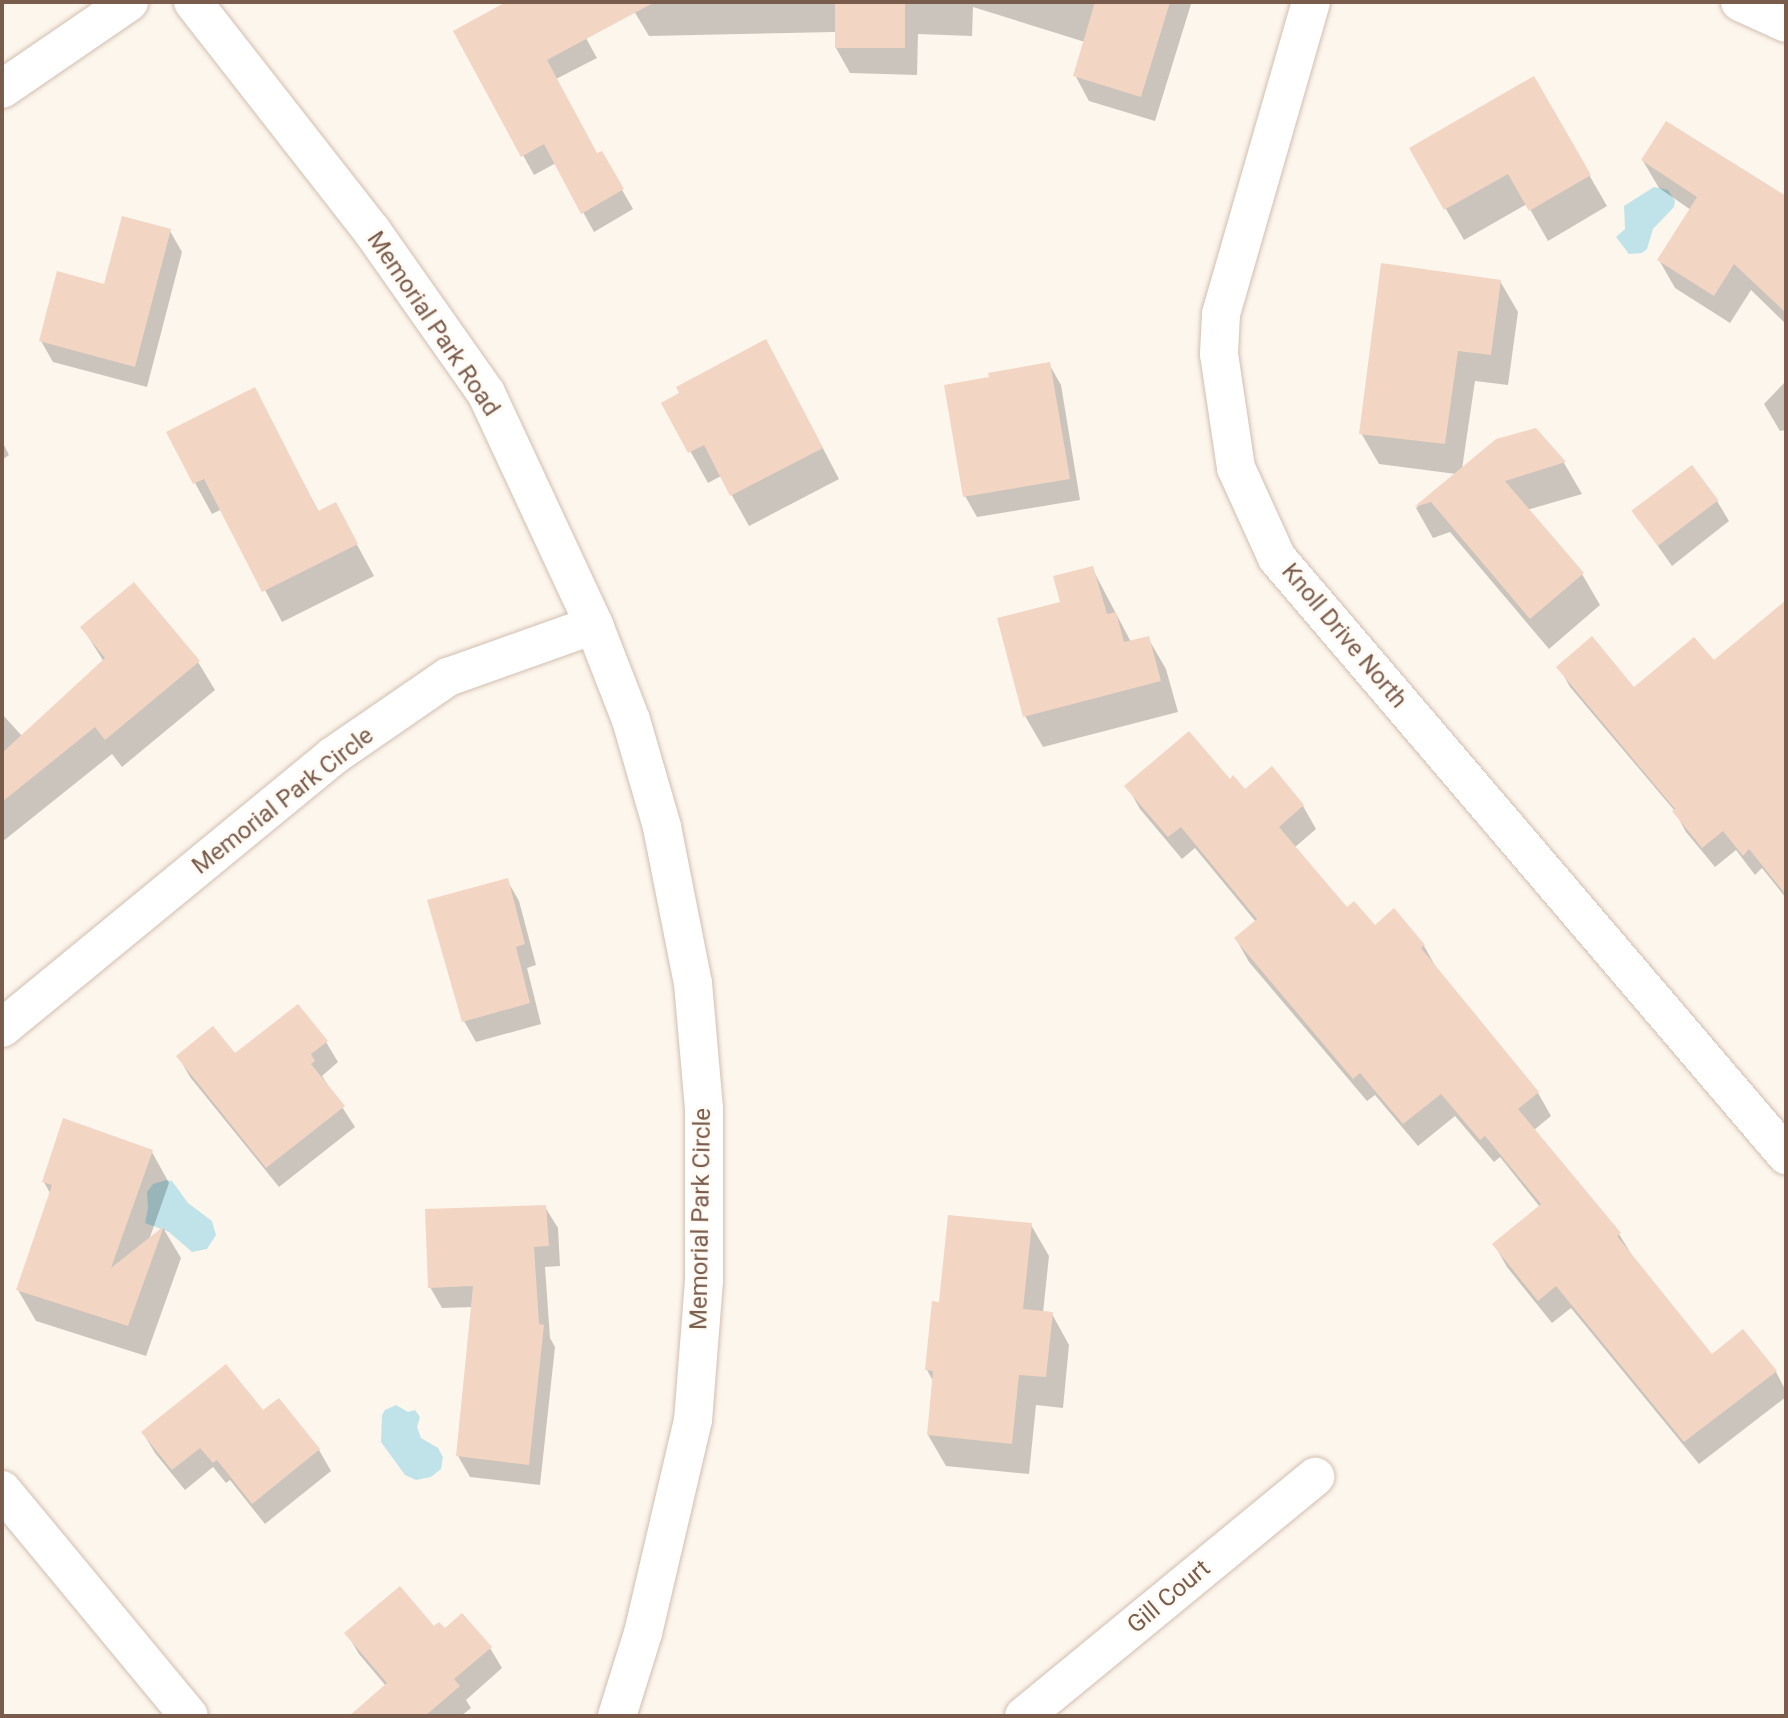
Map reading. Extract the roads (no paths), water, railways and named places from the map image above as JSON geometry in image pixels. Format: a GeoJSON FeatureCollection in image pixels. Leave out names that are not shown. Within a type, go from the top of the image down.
{"type":"FeatureCollection","features":[{"type":"Feature","properties":{"kind":"street"},"geometry":{"type":"LineString","coordinates":[[2,89],[129,2]]}},
{"type":"Feature","properties":{"kind":"street","name":"Knoll Drive North"},"geometry":{"type":"LineString","coordinates":[[1311,2],[1221,314],[1219,355],[1236,468],[1277,558],[1786,1155]]}},
{"type":"Feature","properties":{"kind":"street"},"geometry":{"type":"LineString","coordinates":[[1740,2],[1786,23]]}},
{"type":"Feature","properties":{"kind":"street","name":"Memorial Park Road"},"geometry":{"type":"LineString","coordinates":[[207,6],[372,231],[486,393],[594,625],[631,720]]}},
{"type":"Feature","properties":{"kind":"street","name":"Memorial Park Circle"},"geometry":{"type":"LineString","coordinates":[[2,1028],[333,756],[448,677],[594,625]]}},
{"type":"Feature","properties":{"kind":"street","name":"Memorial Park Circle"},"geometry":{"type":"LineString","coordinates":[[617,1716],[643,1633],[693,1420],[704,1281],[704,1108],[693,984],[662,827],[631,720]]}},
{"type":"Feature","properties":{"kind":"street","name":"Gill Court"},"geometry":{"type":"LineString","coordinates":[[1024,1716],[1315,1477]]}},
{"type":"Feature","properties":{"kind":"street"},"geometry":{"type":"LineString","coordinates":[[2,1490],[189,1716]]}},
{"type":"Feature","properties":{"kind":"water"},"geometry":{"type":"Polygon","coordinates":[[[1654,187],[1668,190],[1675,201],[1674,207],[1653,229],[1647,249],[1642,253],[1629,254],[1616,237],[1625,229],[1624,206],[1654,187]]]}},
{"type":"Feature","properties":{"kind":"water"},"geometry":{"type":"Polygon","coordinates":[[[172,1181],[188,1203],[212,1221],[216,1235],[207,1249],[192,1252],[169,1232],[145,1223],[147,1192],[153,1184],[172,1181]]]}},
{"type":"Feature","properties":{"kind":"water"},"geometry":{"type":"Polygon","coordinates":[[[396,1405],[408,1412],[415,1410],[420,1417],[417,1427],[421,1438],[438,1448],[443,1457],[441,1469],[431,1477],[416,1480],[405,1475],[381,1442],[382,1415],[385,1410],[396,1405]]]}}]}
